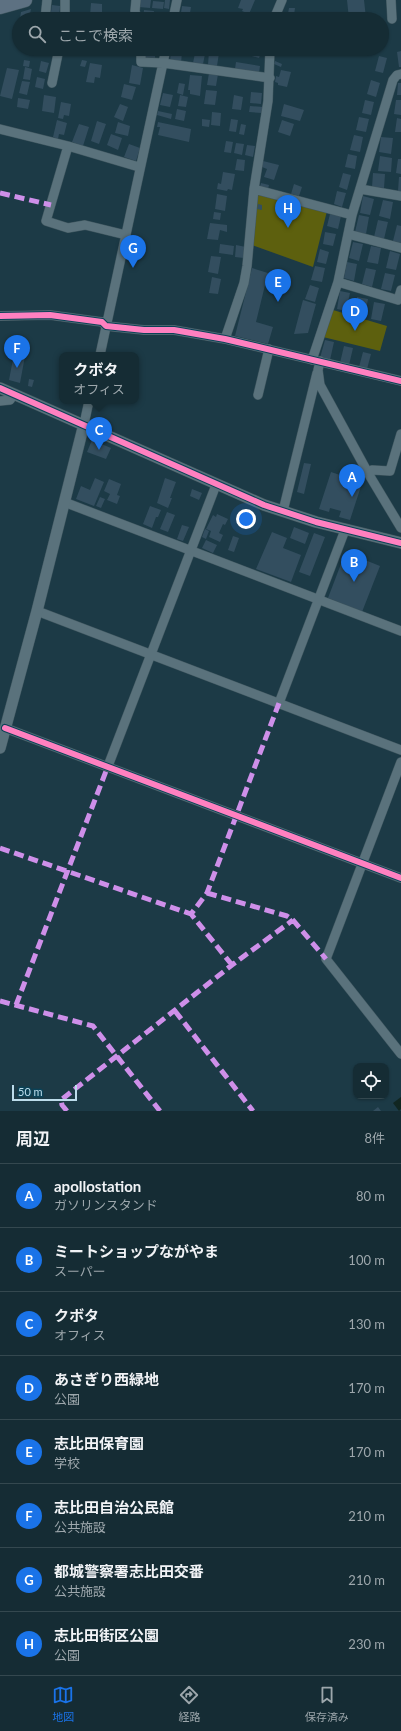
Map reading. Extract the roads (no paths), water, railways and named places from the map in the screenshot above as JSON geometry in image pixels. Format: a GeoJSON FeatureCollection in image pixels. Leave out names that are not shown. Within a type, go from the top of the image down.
{"type":"FeatureCollection","features":[{"type":"Feature","properties":{"kind":"main road"},"geometry":{"type":"LineString","coordinates":[[0,7],[25,0]]}},
{"type":"Feature","properties":{"kind":"street"},"geometry":{"type":"LineString","coordinates":[[46,12],[47,0]]}},
{"type":"Feature","properties":{"kind":"street"},"geometry":{"type":"LineString","coordinates":[[65,0],[65,12]]}},
{"type":"Feature","properties":{"kind":"street"},"geometry":{"type":"LineString","coordinates":[[135,12],[136,0]]}},
{"type":"Feature","properties":{"kind":"street"},"geometry":{"type":"LineString","coordinates":[[174,12],[177,0]]}},
{"type":"Feature","properties":{"kind":"street"},"geometry":{"type":"LineString","coordinates":[[277,12],[282,0]]}},
{"type":"Feature","properties":{"kind":"street"},"geometry":{"type":"LineString","coordinates":[[391,0],[392,19]]}},
{"type":"Feature","properties":{"kind":"street"},"geometry":{"type":"LineString","coordinates":[[52,83],[58,56]]}},
{"type":"Feature","properties":{"kind":"street"},"geometry":{"type":"LineString","coordinates":[[141,56],[141,62],[163,63],[270,78]]}},
{"type":"Feature","properties":{"kind":"street"},"geometry":{"type":"LineString","coordinates":[[101,352],[139,167],[164,56]]}},
{"type":"Feature","properties":{"kind":"street"},"geometry":{"type":"LineString","coordinates":[[225,339],[244,283],[247,266],[254,189],[270,78],[270,56]]}},
{"type":"Feature","properties":{"kind":"street"},"geometry":{"type":"LineString","coordinates":[[283,511],[317,364],[338,282],[352,215],[392,80],[397,75],[401,74]]}},
{"type":"Feature","properties":{"kind":"street"},"geometry":{"type":"LineString","coordinates":[[0,129],[68,146],[139,167]]}},
{"type":"Feature","properties":{"kind":"street"},"geometry":{"type":"LineString","coordinates":[[68,146],[46,221],[68,228],[85,225],[126,235]]}},
{"type":"Feature","properties":{"kind":"street"},"geometry":{"type":"LineString","coordinates":[[254,189],[352,215]]}},
{"type":"Feature","properties":{"kind":"street"},"geometry":{"type":"LineString","coordinates":[[360,189],[401,196]]}},
{"type":"Feature","properties":{"kind":"street"},"geometry":{"type":"LineString","coordinates":[[348,234],[401,248]]}},
{"type":"Feature","properties":{"kind":"street"},"geometry":{"type":"LineString","coordinates":[[338,282],[398,300],[401,290]]}},
{"type":"Feature","properties":{"kind":"street"},"geometry":{"type":"LineString","coordinates":[[0,316],[50,315],[102,322],[106,326],[144,330],[174,330],[225,339],[268,349],[317,364],[401,380]]}},
{"type":"Feature","properties":{"kind":"street"},"geometry":{"type":"LineString","coordinates":[[258,395],[268,349]]}},
{"type":"Feature","properties":{"kind":"street"},"geometry":{"type":"LineString","coordinates":[[317,364],[320,385],[368,473],[401,528]]}},
{"type":"Feature","properties":{"kind":"street"},"geometry":{"type":"LineString","coordinates":[[0,388],[84,424],[216,485],[283,511],[346,530],[401,544]]}},
{"type":"Feature","properties":{"kind":"street"},"geometry":{"type":"LineString","coordinates":[[0,401],[10,400],[14,394]]}},
{"type":"Feature","properties":{"kind":"street"},"geometry":{"type":"LineString","coordinates":[[0,748],[37,611],[88,404]]}},
{"type":"Feature","properties":{"kind":"street"},"geometry":{"type":"LineString","coordinates":[[368,473],[372,470],[390,471],[401,434]]}},
{"type":"Feature","properties":{"kind":"street"},"geometry":{"type":"LineString","coordinates":[[108,766],[216,485]]}},
{"type":"Feature","properties":{"kind":"street"},"geometry":{"type":"LineString","coordinates":[[64,502],[401,631]]}},
{"type":"Feature","properties":{"kind":"street"},"geometry":{"type":"LineString","coordinates":[[279,704],[346,530]]}},
{"type":"Feature","properties":{"kind":"street"},"geometry":{"type":"LineString","coordinates":[[37,611],[401,750]]}},
{"type":"Feature","properties":{"kind":"street"},"geometry":{"type":"LineString","coordinates":[[5,728],[401,878]]}},
{"type":"Feature","properties":{"kind":"street"},"geometry":{"type":"LineString","coordinates":[[401,762],[326,959],[401,1054]]}},
{"type":"Feature","properties":{"kind":"place","name":"志比田街区公園"},"geometry":{"type":"Point","coordinates":[288,228]}},
{"type":"Feature","properties":{"kind":"place","name":"都城警察署志比田交番"},"geometry":{"type":"Point","coordinates":[133,268]}},
{"type":"Feature","properties":{"kind":"place","name":"志比田保育園"},"geometry":{"type":"Point","coordinates":[278,302]}},
{"type":"Feature","properties":{"kind":"place","name":"あさぎり西緑地"},"geometry":{"type":"Point","coordinates":[355,331]}},
{"type":"Feature","properties":{"kind":"place","name":"志比田自治公民館"},"geometry":{"type":"Point","coordinates":[17,368]}},
{"type":"Feature","properties":{"kind":"place","name":"クボタ"},"geometry":{"type":"Point","coordinates":[99,450]}},
{"type":"Feature","properties":{"kind":"place","name":"apollostation"},"geometry":{"type":"Point","coordinates":[352,497]}},
{"type":"Feature","properties":{"kind":"place","name":"ミートショップながやま"},"geometry":{"type":"Point","coordinates":[354,582]}}]}
